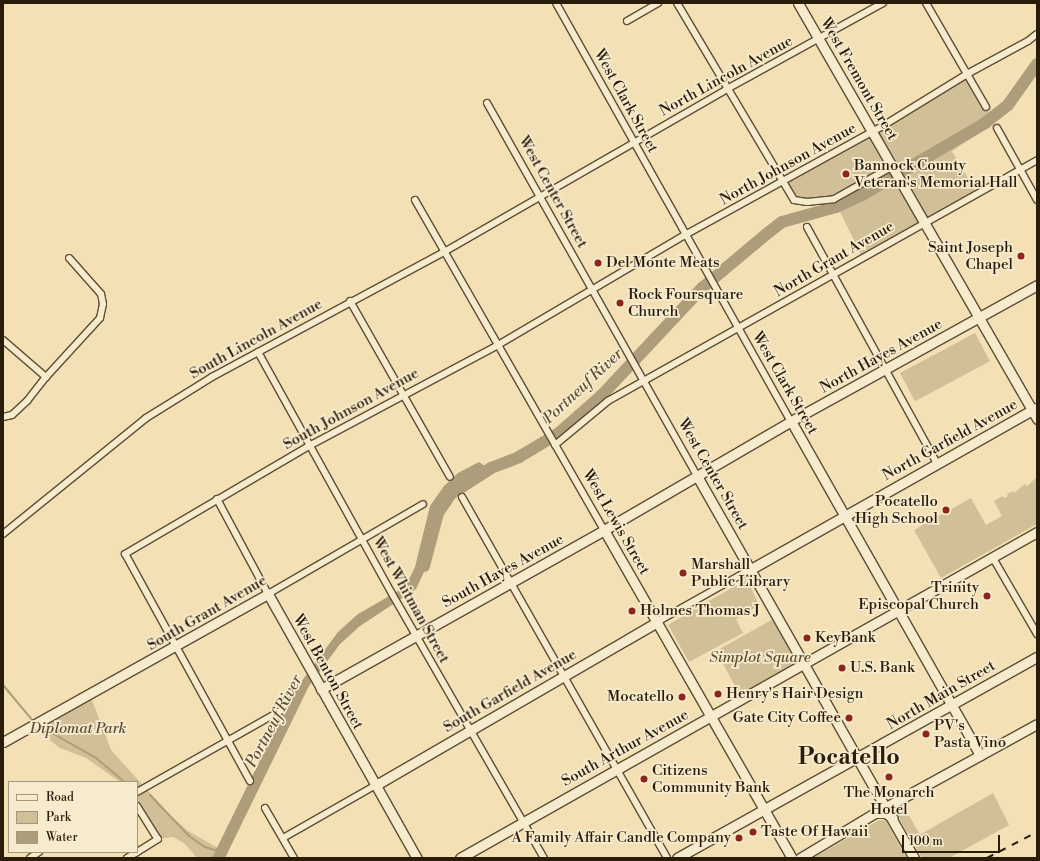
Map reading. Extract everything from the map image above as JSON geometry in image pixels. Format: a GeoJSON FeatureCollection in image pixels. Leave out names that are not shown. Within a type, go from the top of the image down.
{"type":"FeatureCollection","features":[{"type":"Feature","properties":{"kind":"street","name":"West Clark Street"},"geometry":{"type":"LineString","coordinates":[[556,3],[633,143],[980,755]]}},
{"type":"Feature","properties":{"kind":"street"},"geometry":{"type":"LineString","coordinates":[[627,21],[658,3]]}},
{"type":"Feature","properties":{"kind":"street"},"geometry":{"type":"LineString","coordinates":[[677,3],[781,183],[794,200],[807,202],[834,198],[894,166]]}},
{"type":"Feature","properties":{"kind":"street","name":"West Fremont Street"},"geometry":{"type":"LineString","coordinates":[[798,3],[874,131],[980,318],[1034,409],[1037,419]]}},
{"type":"Feature","properties":{"kind":"street","name":"North Lincoln Avenue"},"geometry":{"type":"LineString","coordinates":[[541,197],[727,89],[883,3]]}},
{"type":"Feature","properties":{"kind":"street"},"geometry":{"type":"LineString","coordinates":[[926,3],[986,107]]}},
{"type":"Feature","properties":{"kind":"street","name":"North Johnson Avenue"},"geometry":{"type":"LineString","coordinates":[[593,291],[685,235],[874,131],[967,74],[1028,41],[1037,34]]}},
{"type":"Feature","properties":{"kind":"street","name":"West Center Street"},"geometry":{"type":"LineString","coordinates":[[487,103],[627,353],[751,569],[803,664],[893,818],[914,858]]}},
{"type":"Feature","properties":{"kind":"street"},"geometry":{"type":"LineString","coordinates":[[997,128],[1037,200]]}},
{"type":"Feature","properties":{"kind":"street","name":"North Grant Avenue"},"geometry":{"type":"LineString","coordinates":[[644,382],[1037,160]]}},
{"type":"Feature","properties":{"kind":"street","name":"South Lincoln Avenue"},"geometry":{"type":"LineString","coordinates":[[3,534],[146,418],[258,352],[350,301],[444,252],[541,197]]}},
{"type":"Feature","properties":{"kind":"street","name":"West Lewis Street"},"geometry":{"type":"LineString","coordinates":[[415,200],[792,858]]}},
{"type":"Feature","properties":{"kind":"street"},"geometry":{"type":"LineString","coordinates":[[807,227],[938,463]]}},
{"type":"Feature","properties":{"kind":"street"},"geometry":{"type":"LineString","coordinates":[[3,417],[12,415],[27,401],[46,377],[100,318],[103,304],[100,294],[69,258]]}},
{"type":"Feature","properties":{"kind":"street","name":"North Hayes Avenue"},"geometry":{"type":"LineString","coordinates":[[697,476],[791,421],[886,370],[1037,285]]}},
{"type":"Feature","properties":{"kind":"street","name":"South Johnson Avenue"},"geometry":{"type":"LineString","coordinates":[[176,647],[125,554],[309,446],[498,345],[593,291]]}},
{"type":"Feature","properties":{"kind":"street"},"geometry":{"type":"LineString","coordinates":[[350,301],[402,395],[450,477]]}},
{"type":"Feature","properties":{"kind":"street"},"geometry":{"type":"LineString","coordinates":[[3,340],[46,377]]}},
{"type":"Feature","properties":{"kind":"street","name":"West Whitman Street"},"geometry":{"type":"LineString","coordinates":[[258,352],[399,607],[544,858]]}},
{"type":"Feature","properties":{"kind":"street"},"geometry":{"type":"LineString","coordinates":[[555,445],[608,401],[644,382]]}},
{"type":"Feature","properties":{"kind":"street","name":"North Garfield Avenue"},"geometry":{"type":"LineString","coordinates":[[751,569],[1034,409]]}},
{"type":"Feature","properties":{"kind":"street","name":"South Hayes Avenue"},"geometry":{"type":"LineString","coordinates":[[319,686],[416,636],[697,476]]}},
{"type":"Feature","properties":{"kind":"street"},"geometry":{"type":"LineString","coordinates":[[462,497],[562,677],[667,858]]}},
{"type":"Feature","properties":{"kind":"street","name":"West Benton Street"},"geometry":{"type":"LineString","coordinates":[[217,499],[319,686],[417,858]]}},
{"type":"Feature","properties":{"kind":"street","name":"South Grant Avenue"},"geometry":{"type":"LineString","coordinates":[[3,742],[43,722],[176,647],[423,504]]}},
{"type":"Feature","properties":{"kind":"street","name":"South Arthur Avenue"},"geometry":{"type":"LineString","coordinates":[[460,858],[616,768],[1037,532]]}},
{"type":"Feature","properties":{"kind":"street"},"geometry":{"type":"LineString","coordinates":[[993,558],[1037,634]]}},
{"type":"Feature","properties":{"kind":"street","name":"South Garfield Avenue"},"geometry":{"type":"LineString","coordinates":[[283,838],[751,569]]}},
{"type":"Feature","properties":{"kind":"street"},"geometry":{"type":"LineString","coordinates":[[176,647],[250,781]]}},
{"type":"Feature","properties":{"kind":"street","name":"North Main Street"},"geometry":{"type":"LineString","coordinates":[[677,858],[859,758],[951,704],[1037,657]]}},
{"type":"Feature","properties":{"kind":"street"},"geometry":{"type":"LineString","coordinates":[[138,791],[280,711]]}},
{"type":"Feature","properties":{"kind":"street"},"geometry":{"type":"LineString","coordinates":[[886,807],[1037,724]]}},
{"type":"Feature","properties":{"kind":"street"},"geometry":{"type":"LineString","coordinates":[[875,813],[879,804],[878,793]]}},
{"type":"Feature","properties":{"kind":"street"},"geometry":{"type":"LineString","coordinates":[[138,808],[158,839],[138,851]]}},
{"type":"Feature","properties":{"kind":"street"},"geometry":{"type":"LineString","coordinates":[[265,808],[294,858]]}},
{"type":"Feature","properties":{"kind":"street"},"geometry":{"type":"LineString","coordinates":[[800,858],[875,813],[885,813],[893,818]]}},
{"type":"Feature","properties":{"kind":"green space"},"geometry":{"type":"Polygon","coordinates":[[[967,74],[995,123],[952,151],[977,194],[862,257],[834,199],[794,200],[781,183],[967,74]]]}},
{"type":"Feature","properties":{"kind":"green space"},"geometry":{"type":"Polygon","coordinates":[[[975,333],[990,361],[915,401],[900,373],[975,333]]]}},
{"type":"Feature","properties":{"kind":"green space"},"geometry":{"type":"Polygon","coordinates":[[[1037,477],[1037,524],[941,578],[914,530],[971,498],[986,525],[1002,516],[994,501],[1003,496],[1004,498],[1008,496],[1007,494],[1013,491],[1014,493],[1025,484],[1027,486],[1037,477]]]}},
{"type":"Feature","properties":{"kind":"green space"},"geometry":{"type":"Polygon","coordinates":[[[747,579],[759,605],[736,619],[743,633],[689,662],[668,625],[747,579]]]}},
{"type":"Feature","properties":{"kind":"green space","name":"Simplot Square"},"geometry":{"type":"Polygon","coordinates":[[[777,617],[803,664],[742,698],[716,651],[777,617]]]}},
{"type":"Feature","properties":{"kind":"green space","name":"Diplomat Park"},"geometry":{"type":"Polygon","coordinates":[[[90,695],[111,750],[170,815],[188,831],[218,848],[212,858],[197,858],[184,843],[173,837],[158,839],[138,808],[138,781],[119,781],[86,758],[60,748],[32,727],[90,695]]]}},
{"type":"Feature","properties":{"kind":"green space"},"geometry":{"type":"Polygon","coordinates":[[[993,793],[1009,825],[949,858],[922,858],[898,816],[899,809],[903,805],[921,834],[993,793]]]}},
{"type":"Feature","properties":{"kind":"green space"},"geometry":{"type":"Polygon","coordinates":[[[879,820],[886,821],[907,858],[813,858],[879,820]]]}},
{"type":"Feature","properties":{"kind":"water"},"geometry":{"type":"Polygon","coordinates":[[[479,462],[490,470],[457,484],[437,508],[428,532],[425,570],[416,589],[360,626],[340,644],[309,686],[225,858],[212,858],[293,693],[338,632],[358,614],[398,591],[408,581],[415,567],[430,506],[444,486],[458,473],[479,462]]]}},
{"type":"Feature","properties":{"kind":"waterway","name":"Portneuf River"},"geometry":{"type":"LineString","coordinates":[[424,566],[438,513],[451,494],[491,468],[519,457],[559,433],[601,396],[702,288],[769,232],[782,222],[836,207],[862,195],[985,123],[1008,105],[1037,64]]}},
{"type":"Feature","properties":{"kind":"waterway"},"geometry":{"type":"LineString","coordinates":[[3,685],[33,721]]}},
{"type":"Feature","properties":{"kind":"waterway"},"geometry":{"type":"LineString","coordinates":[[38,725],[96,758],[124,781]]}},
{"type":"Feature","properties":{"kind":"waterway"},"geometry":{"type":"LineString","coordinates":[[150,795],[189,836],[205,847],[218,851]]}},
{"type":"Feature","properties":{"kind":"railway"},"geometry":{"type":"LineString","coordinates":[[987,858],[1037,832]]}},
{"type":"Feature","properties":{"kind":"place","name":"Bannock County Veteran's Memorial Hall"},"geometry":{"type":"Point","coordinates":[846,174]}},
{"type":"Feature","properties":{"kind":"place","name":"Saint Joseph Chapel"},"geometry":{"type":"Point","coordinates":[1021,256]}},
{"type":"Feature","properties":{"kind":"place","name":"Del Monte Meats"},"geometry":{"type":"Point","coordinates":[598,263]}},
{"type":"Feature","properties":{"kind":"place","name":"Rock Foursquare Church"},"geometry":{"type":"Point","coordinates":[620,303]}},
{"type":"Feature","properties":{"kind":"place","name":"Pocatello High School"},"geometry":{"type":"Point","coordinates":[946,510]}},
{"type":"Feature","properties":{"kind":"place","name":"Marshall Public Library"},"geometry":{"type":"Point","coordinates":[683,573]}},
{"type":"Feature","properties":{"kind":"place","name":"Trinity Episcopal Church"},"geometry":{"type":"Point","coordinates":[987,596]}},
{"type":"Feature","properties":{"kind":"place","name":"Holmes Thomas J"},"geometry":{"type":"Point","coordinates":[632,611]}},
{"type":"Feature","properties":{"kind":"place","name":"KeyBank"},"geometry":{"type":"Point","coordinates":[807,638]}},
{"type":"Feature","properties":{"kind":"place","name":"U.S. Bank"},"geometry":{"type":"Point","coordinates":[842,668]}},
{"type":"Feature","properties":{"kind":"place","name":"Henry's Hair Design"},"geometry":{"type":"Point","coordinates":[718,694]}},
{"type":"Feature","properties":{"kind":"place","name":"Mocatello"},"geometry":{"type":"Point","coordinates":[682,697]}},
{"type":"Feature","properties":{"kind":"place","name":"Gate City Coffee"},"geometry":{"type":"Point","coordinates":[849,718]}},
{"type":"Feature","properties":{"kind":"place","name":"PV's Pasta Vino"},"geometry":{"type":"Point","coordinates":[926,734]}},
{"type":"Feature","properties":{"kind":"place","name":"The Monarch Hotel"},"geometry":{"type":"Point","coordinates":[889,777]}},
{"type":"Feature","properties":{"kind":"place","name":"Citizens Community Bank"},"geometry":{"type":"Point","coordinates":[644,779]}},
{"type":"Feature","properties":{"kind":"place","name":"Taste Of Hawaii"},"geometry":{"type":"Point","coordinates":[753,832]}},
{"type":"Feature","properties":{"kind":"place","name":"A Family Affair Candle Company"},"geometry":{"type":"Point","coordinates":[739,838]}},
{"type":"Feature","properties":{"kind":"district","name":"Pocatello"},"geometry":{"type":"Point","coordinates":[849,757]}}]}
